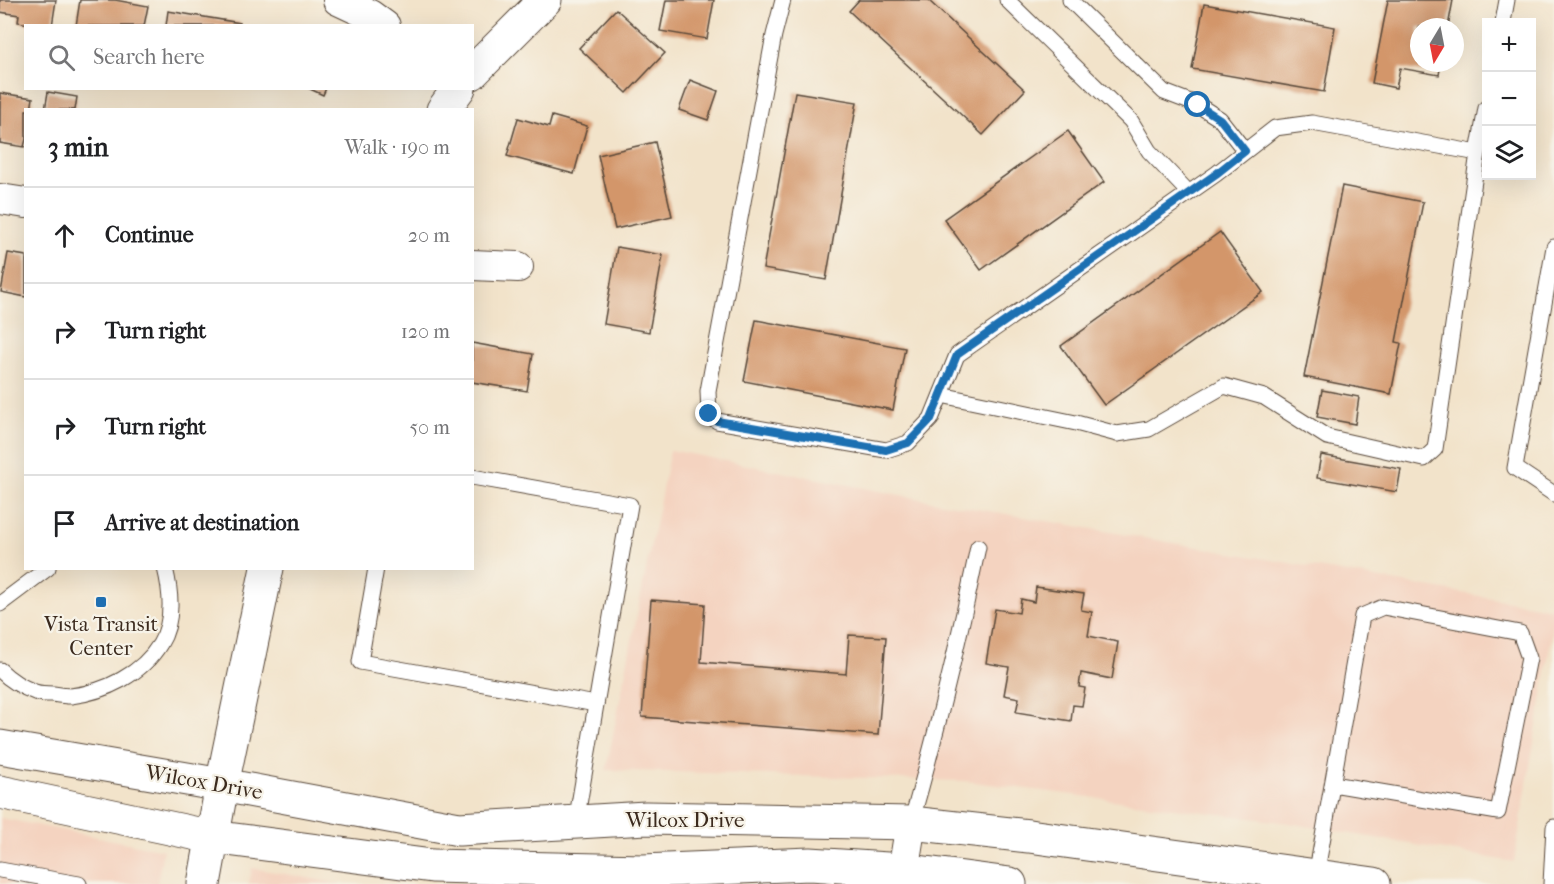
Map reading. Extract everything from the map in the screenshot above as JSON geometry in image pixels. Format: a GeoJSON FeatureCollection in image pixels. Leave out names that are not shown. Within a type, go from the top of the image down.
{"type":"FeatureCollection","features":[{"type":"Feature","properties":{"kind":"street"},"geometry":{"type":"LineString","coordinates":[[338,0],[370,15],[382,24]]}},
{"type":"Feature","properties":{"kind":"street"},"geometry":{"type":"LineString","coordinates":[[474,71],[544,0]]}},
{"type":"Feature","properties":{"kind":"street"},"geometry":{"type":"LineString","coordinates":[[444,108],[458,90]]}},
{"type":"Feature","properties":{"kind":"street"},"geometry":{"type":"LineString","coordinates":[[0,199],[24,203]]}},
{"type":"Feature","properties":{"kind":"street"},"geometry":{"type":"LineString","coordinates":[[474,266],[518,267]]}},
{"type":"Feature","properties":{"kind":"street"},"geometry":{"type":"LineString","coordinates":[[204,884],[267,570]]}},
{"type":"Feature","properties":{"kind":"street","name":"Wilcox Drive"},"geometry":{"type":"LineString","coordinates":[[0,747],[459,829],[646,818],[911,823],[1029,836],[1374,884]]}},
{"type":"Feature","properties":{"kind":"street"},"geometry":{"type":"LineString","coordinates":[[0,792],[213,837],[432,866],[642,871],[810,864],[902,877],[1010,884]]}},
{"type":"Feature","properties":{"kind":"street"},"geometry":{"type":"LineString","coordinates":[[902,877],[911,823]]}},
{"type":"Feature","properties":{"kind":"lane"},"geometry":{"type":"LineString","coordinates":[[783,0],[774,35],[708,391],[709,414],[717,421],[886,450],[908,443],[931,419],[957,355],[1189,193],[1275,128],[1312,123],[1478,153]]}},
{"type":"Feature","properties":{"kind":"lane"},"geometry":{"type":"LineString","coordinates":[[1007,0],[1131,121],[1149,151],[1189,193]]}},
{"type":"Feature","properties":{"kind":"lane"},"geometry":{"type":"LineString","coordinates":[[1070,0],[1164,92],[1198,105],[1220,119],[1245,151]]}},
{"type":"Feature","properties":{"kind":"lane"},"geometry":{"type":"LineString","coordinates":[[1504,18],[1507,0]]}},
{"type":"Feature","properties":{"kind":"lane"},"geometry":{"type":"LineString","coordinates":[[940,395],[1076,423],[1117,434],[1149,429],[1224,386],[1264,397],[1327,437],[1425,459],[1435,449],[1483,126]]}},
{"type":"Feature","properties":{"kind":"lane"},"geometry":{"type":"LineString","coordinates":[[1554,247],[1515,468],[1554,494]]}},
{"type":"Feature","properties":{"kind":"lane"},"geometry":{"type":"LineString","coordinates":[[474,477],[630,505],[576,822]]}},
{"type":"Feature","properties":{"kind":"lane"},"geometry":{"type":"LineString","coordinates":[[911,823],[937,731],[962,628],[978,548]]}},
{"type":"Feature","properties":{"kind":"lane"},"geometry":{"type":"LineString","coordinates":[[0,604],[45,570]]}},
{"type":"Feature","properties":{"kind":"lane"},"geometry":{"type":"LineString","coordinates":[[0,670],[12,682],[36,693],[70,696],[123,680],[142,666],[160,644],[170,604],[165,570]]}},
{"type":"Feature","properties":{"kind":"lane"},"geometry":{"type":"LineString","coordinates":[[376,570],[360,662],[596,704]]}},
{"type":"Feature","properties":{"kind":"lane"},"geometry":{"type":"LineString","coordinates":[[1316,876],[1362,616],[1383,607],[1520,633],[1528,658],[1498,812],[1333,784]]}},
{"type":"Feature","properties":{"kind":"lane"},"geometry":{"type":"LineString","coordinates":[[1551,884],[1554,826]]}},
{"type":"Feature","properties":{"kind":"lane"},"geometry":{"type":"LineString","coordinates":[[0,870],[79,884]]}},
{"type":"Feature","properties":{"kind":"shaded area"},"geometry":{"type":"Polygon","coordinates":[[[670,450],[931,501],[1554,609],[1554,622],[1514,862],[1289,823],[966,781],[606,770],[670,450]]]}},
{"type":"Feature","properties":{"kind":"shaded area"},"geometry":{"type":"Polygon","coordinates":[[[0,818],[163,850],[157,884],[0,884],[0,818]]]}},
{"type":"Feature","properties":{"kind":"shaded area"},"geometry":{"type":"Polygon","coordinates":[[[252,868],[341,884],[249,884],[252,868]]]}},
{"type":"Feature","properties":{"kind":"building"},"geometry":{"type":"Polygon","coordinates":[[[0,0],[56,0],[52,24],[18,22],[19,15],[0,12],[0,0]]]}},
{"type":"Feature","properties":{"kind":"building"},"geometry":{"type":"Polygon","coordinates":[[[80,0],[115,0],[148,6],[144,24],[76,24],[80,0]]]}},
{"type":"Feature","properties":{"kind":"building"},"geometry":{"type":"Polygon","coordinates":[[[666,0],[714,0],[707,39],[660,31],[666,0]]]}},
{"type":"Feature","properties":{"kind":"building"},"geometry":{"type":"Polygon","coordinates":[[[859,0],[928,0],[1025,90],[983,135],[849,11],[859,0]]]}},
{"type":"Feature","properties":{"kind":"building"},"geometry":{"type":"Polygon","coordinates":[[[1388,0],[1453,0],[1450,18],[1410,18],[1410,70],[1400,68],[1396,88],[1372,83],[1388,0]]]}},
{"type":"Feature","properties":{"kind":"building"},"geometry":{"type":"Polygon","coordinates":[[[1204,4],[1335,27],[1324,92],[1192,69],[1204,4]]]}},
{"type":"Feature","properties":{"kind":"building"},"geometry":{"type":"Polygon","coordinates":[[[616,9],[665,53],[627,93],[579,48],[616,9]]]}},
{"type":"Feature","properties":{"kind":"building"},"geometry":{"type":"Polygon","coordinates":[[[168,11],[240,23],[240,24],[166,24],[168,11]]]}},
{"type":"Feature","properties":{"kind":"building"},"geometry":{"type":"Polygon","coordinates":[[[1422,72],[1440,72],[1439,75],[1422,72]]]}},
{"type":"Feature","properties":{"kind":"building"},"geometry":{"type":"Polygon","coordinates":[[[690,80],[718,91],[708,120],[679,110],[690,80]]]}},
{"type":"Feature","properties":{"kind":"building"},"geometry":{"type":"Polygon","coordinates":[[[312,90],[325,90],[323,95],[312,90]]]}},
{"type":"Feature","properties":{"kind":"building"},"geometry":{"type":"Polygon","coordinates":[[[48,92],[77,97],[75,108],[45,108],[48,92]]]}},
{"type":"Feature","properties":{"kind":"building"},"geometry":{"type":"Polygon","coordinates":[[[795,92],[857,102],[826,280],[763,269],[795,92]]]}},
{"type":"Feature","properties":{"kind":"building"},"geometry":{"type":"Polygon","coordinates":[[[0,93],[33,98],[31,108],[24,108],[24,147],[0,143],[0,93]]]}},
{"type":"Feature","properties":{"kind":"building"},"geometry":{"type":"Polygon","coordinates":[[[552,116],[587,126],[574,174],[507,156],[518,118],[549,127],[552,116]]]}},
{"type":"Feature","properties":{"kind":"building"},"geometry":{"type":"Polygon","coordinates":[[[1068,131],[1104,182],[981,270],[944,219],[1068,131]]]}},
{"type":"Feature","properties":{"kind":"building"},"geometry":{"type":"Polygon","coordinates":[[[655,142],[672,216],[615,229],[598,155],[655,142]]]}},
{"type":"Feature","properties":{"kind":"building"},"geometry":{"type":"Polygon","coordinates":[[[1342,186],[1423,202],[1396,342],[1401,343],[1391,394],[1304,377],[1342,186]]]}},
{"type":"Feature","properties":{"kind":"building"},"geometry":{"type":"Polygon","coordinates":[[[1220,232],[1263,292],[1104,405],[1061,346],[1220,232]]]}},
{"type":"Feature","properties":{"kind":"building"},"geometry":{"type":"Polygon","coordinates":[[[617,247],[663,255],[649,332],[604,324],[617,247]]]}},
{"type":"Feature","properties":{"kind":"building"},"geometry":{"type":"Polygon","coordinates":[[[8,253],[24,256],[24,297],[1,292],[8,253]]]}},
{"type":"Feature","properties":{"kind":"building"},"geometry":{"type":"Polygon","coordinates":[[[756,320],[905,348],[893,410],[744,381],[756,320]]]}},
{"type":"Feature","properties":{"kind":"building"},"geometry":{"type":"Polygon","coordinates":[[[474,343],[533,354],[527,391],[474,382],[474,343]]]}},
{"type":"Feature","properties":{"kind":"building"},"geometry":{"type":"Polygon","coordinates":[[[1322,390],[1359,397],[1355,424],[1317,417],[1322,390]]]}},
{"type":"Feature","properties":{"kind":"building"},"geometry":{"type":"Polygon","coordinates":[[[1321,455],[1401,469],[1397,492],[1317,478],[1321,455]]]}},
{"type":"Feature","properties":{"kind":"building"},"geometry":{"type":"Polygon","coordinates":[[[1036,587],[1084,594],[1081,610],[1092,612],[1088,636],[1118,642],[1112,679],[1081,673],[1079,687],[1085,688],[1082,706],[1073,705],[1071,721],[1016,712],[1019,698],[1004,695],[1009,667],[986,663],[995,609],[1019,613],[1021,599],[1034,602],[1036,587]]]}},
{"type":"Feature","properties":{"kind":"building"},"geometry":{"type":"Polygon","coordinates":[[[651,600],[705,604],[701,662],[846,674],[849,635],[886,637],[878,735],[642,717],[651,600]]]}},
{"type":"Feature","properties":{"kind":"place","name":"Vista Transit Center"},"geometry":{"type":"Point","coordinates":[101,602]}},
{"type":"Feature","properties":{"kind":"route"},"geometry":{"type":"LineString","coordinates":[[709,414],[717,421],[886,450],[908,443],[931,419],[957,355],[1216,174],[1245,151],[1220,119],[1198,105]]}}]}
